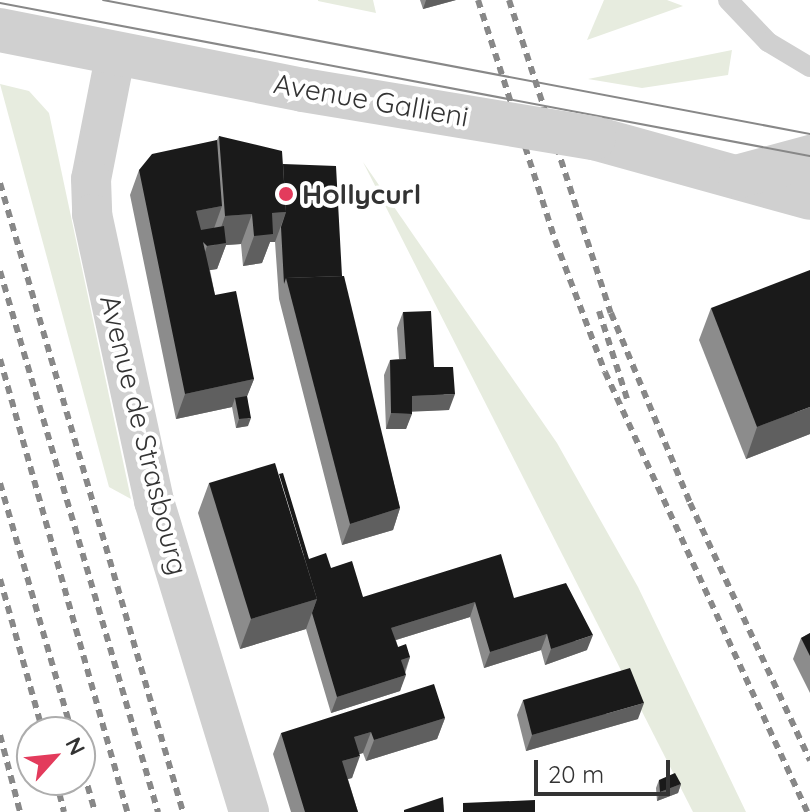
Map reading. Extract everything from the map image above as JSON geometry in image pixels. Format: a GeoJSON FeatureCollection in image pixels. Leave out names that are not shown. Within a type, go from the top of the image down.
{"type":"FeatureCollection","features":[{"type":"Feature","properties":{"kind":"street","name":"Avenue Gallieni"},"geometry":{"type":"LineString","coordinates":[[0,30],[303,90],[594,138],[740,176],[810,198]]}},
{"type":"Feature","properties":{"kind":"street","name":"Avenue de Strasbourg"},"geometry":{"type":"LineString","coordinates":[[116,52],[91,179],[92,214],[154,501],[249,812]]}},
{"type":"Feature","properties":{"kind":"street","name":"Avenue Gallieni"},"geometry":{"type":"LineString","coordinates":[[740,176],[810,157]]}},
{"type":"Feature","properties":{"kind":"lane"},"geometry":{"type":"LineString","coordinates":[[728,0],[768,42],[810,67]]}},
{"type":"Feature","properties":{"kind":"shaded area"},"geometry":{"type":"Polygon","coordinates":[[[373,0],[376,13],[318,1],[373,0]]]}},
{"type":"Feature","properties":{"kind":"shaded area"},"geometry":{"type":"Polygon","coordinates":[[[604,0],[667,0],[683,6],[587,40],[604,0]]]}},
{"type":"Feature","properties":{"kind":"shaded area"},"geometry":{"type":"Polygon","coordinates":[[[732,50],[728,75],[642,88],[588,79],[732,50]]]}},
{"type":"Feature","properties":{"kind":"shaded area"},"geometry":{"type":"Polygon","coordinates":[[[0,84],[29,91],[49,113],[131,499],[109,487],[0,84]]]}},
{"type":"Feature","properties":{"kind":"shaded area"},"geometry":{"type":"Polygon","coordinates":[[[363,162],[557,443],[638,587],[746,812],[693,812],[363,162]]]}},
{"type":"Feature","properties":{"kind":"building"},"geometry":{"type":"Polygon","coordinates":[[[219,136],[282,151],[286,212],[272,213],[273,234],[254,236],[252,214],[225,216],[219,136]]]}},
{"type":"Feature","properties":{"kind":"building"},"geometry":{"type":"Polygon","coordinates":[[[217,140],[222,206],[196,211],[201,230],[224,226],[226,243],[207,246],[203,242],[215,295],[236,291],[254,379],[185,394],[139,170],[152,154],[217,140]]]}},
{"type":"Feature","properties":{"kind":"building"},"geometry":{"type":"Polygon","coordinates":[[[283,164],[336,166],[342,276],[286,278],[284,284],[281,227],[286,212],[283,164]]]}},
{"type":"Feature","properties":{"kind":"building"},"geometry":{"type":"Polygon","coordinates":[[[810,270],[810,407],[757,427],[711,308],[810,270]]]}},
{"type":"Feature","properties":{"kind":"building"},"geometry":{"type":"Polygon","coordinates":[[[344,276],[400,508],[350,524],[286,278],[344,276]]]}},
{"type":"Feature","properties":{"kind":"building"},"geometry":{"type":"Polygon","coordinates":[[[431,311],[434,367],[453,367],[455,394],[412,396],[412,414],[391,413],[390,360],[406,359],[403,312],[431,311]]]}},
{"type":"Feature","properties":{"kind":"building"},"geometry":{"type":"Polygon","coordinates":[[[247,396],[251,418],[239,419],[235,398],[247,396]]]}},
{"type":"Feature","properties":{"kind":"building"},"geometry":{"type":"Polygon","coordinates":[[[275,463],[317,599],[251,619],[209,483],[275,463]]]}},
{"type":"Feature","properties":{"kind":"building"},"geometry":{"type":"Polygon","coordinates":[[[283,473],[309,559],[326,553],[331,568],[352,561],[363,597],[501,554],[514,598],[566,583],[593,635],[551,649],[547,634],[490,652],[475,602],[391,628],[398,647],[406,644],[410,657],[401,660],[406,675],[337,697],[312,613],[317,599],[279,474],[283,473]]]}},
{"type":"Feature","properties":{"kind":"building"},"geometry":{"type":"Polygon","coordinates":[[[810,633],[810,656],[801,638],[810,633]]]}},
{"type":"Feature","properties":{"kind":"building"},"geometry":{"type":"Polygon","coordinates":[[[630,668],[644,703],[532,735],[523,700],[630,668]]]}},
{"type":"Feature","properties":{"kind":"building"},"geometry":{"type":"Polygon","coordinates":[[[434,684],[445,718],[374,740],[371,732],[354,737],[360,756],[342,761],[358,812],[305,812],[281,733],[434,684]]]}},
{"type":"Feature","properties":{"kind":"building"},"geometry":{"type":"Polygon","coordinates":[[[675,773],[681,784],[660,792],[659,780],[675,773]]]}},
{"type":"Feature","properties":{"kind":"building"},"geometry":{"type":"Polygon","coordinates":[[[443,797],[444,812],[404,812],[404,810],[443,797]]]}},
{"type":"Feature","properties":{"kind":"building"},"geometry":{"type":"Polygon","coordinates":[[[535,800],[535,812],[463,812],[463,803],[535,800]]]}},
{"type":"Feature","properties":{"kind":"tram line"},"geometry":{"type":"LineString","coordinates":[[103,0],[810,134]]}},
{"type":"Feature","properties":{"kind":"tram line"},"geometry":{"type":"LineString","coordinates":[[0,3],[810,156]]}},
{"type":"Feature","properties":{"kind":"railway"},"geometry":{"type":"LineString","coordinates":[[478,0],[555,240],[605,372],[807,812]]}},
{"type":"Feature","properties":{"kind":"railway"},"geometry":{"type":"LineString","coordinates":[[509,0],[611,313],[690,503],[810,760]]}},
{"type":"Feature","properties":{"kind":"railway"},"geometry":{"type":"LineString","coordinates":[[0,183],[183,812]]}},
{"type":"Feature","properties":{"kind":"railway"},"geometry":{"type":"LineString","coordinates":[[0,271],[158,812]]}},
{"type":"Feature","properties":{"kind":"railway"},"geometry":{"type":"LineString","coordinates":[[599,311],[627,399]]}},
{"type":"Feature","properties":{"kind":"railway"},"geometry":{"type":"LineString","coordinates":[[0,359],[127,812]]}},
{"type":"Feature","properties":{"kind":"railway"},"geometry":{"type":"LineString","coordinates":[[0,483],[67,716]]}},
{"type":"Feature","properties":{"kind":"railway"},"geometry":{"type":"LineString","coordinates":[[0,579],[39,716]]}},
{"type":"Feature","properties":{"kind":"railway"},"geometry":{"type":"LineString","coordinates":[[0,735],[20,812]]}},
{"type":"Feature","properties":{"kind":"railway"},"geometry":{"type":"LineString","coordinates":[[60,796],[64,812]]}},
{"type":"Feature","properties":{"kind":"railway"},"geometry":{"type":"LineString","coordinates":[[90,796],[95,812]]}},
{"type":"Feature","properties":{"kind":"place","name":"Hollycurl"},"geometry":{"type":"Point","coordinates":[286,194]}}]}
